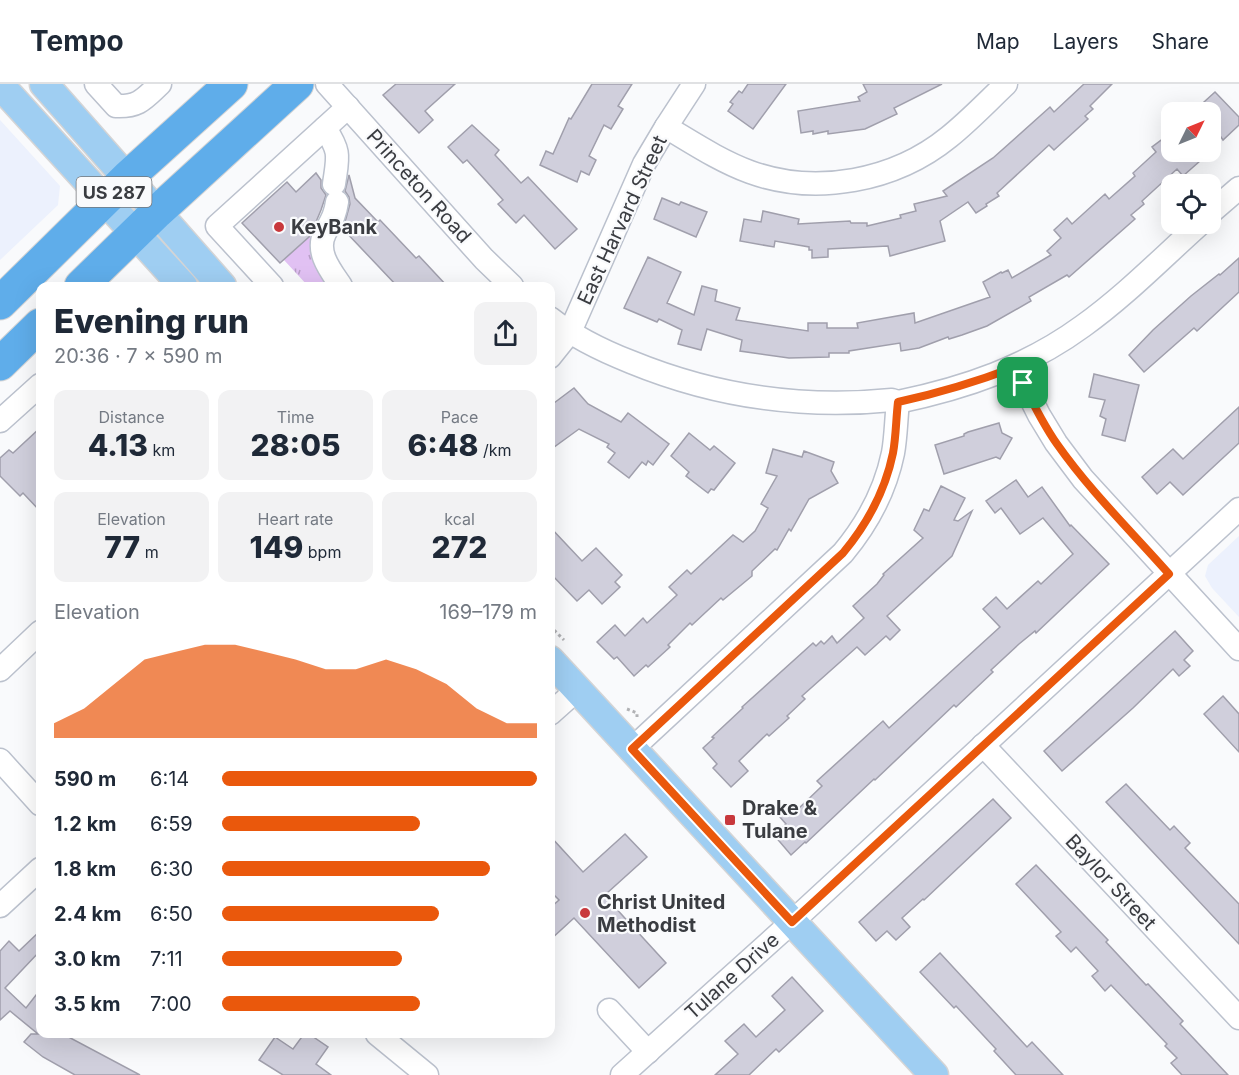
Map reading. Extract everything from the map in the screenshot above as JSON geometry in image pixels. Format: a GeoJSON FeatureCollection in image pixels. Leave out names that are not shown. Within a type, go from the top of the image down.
{"type":"FeatureCollection","features":[{"type":"Feature","properties":{"kind":"highway","name":"US 287"},"geometry":{"type":"LineString","coordinates":[[0,303],[117,189],[231,84]]}},
{"type":"Feature","properties":{"kind":"highway","name":"US 287"},"geometry":{"type":"LineString","coordinates":[[85,282],[297,84]]}},
{"type":"Feature","properties":{"kind":"highway"},"geometry":{"type":"LineString","coordinates":[[0,364],[36,329]]}},
{"type":"Feature","properties":{"kind":"main road"},"geometry":{"type":"LineString","coordinates":[[0,85],[117,189],[146,223],[217,282]]}},
{"type":"Feature","properties":{"kind":"main road"},"geometry":{"type":"LineString","coordinates":[[54,87],[117,189]]}},
{"type":"Feature","properties":{"kind":"main road"},"geometry":{"type":"LineString","coordinates":[[146,223],[181,282]]}},
{"type":"Feature","properties":{"kind":"main road"},"geometry":{"type":"LineString","coordinates":[[555,665],[792,922],[923,1071]]}},
{"type":"Feature","properties":{"kind":"street"},"geometry":{"type":"LineString","coordinates":[[96,84],[116,106],[139,104],[160,84]]}},
{"type":"Feature","properties":{"kind":"street","name":"East Harvard Street"},"geometry":{"type":"LineString","coordinates":[[555,351],[570,332],[644,164],[694,84]]}},
{"type":"Feature","properties":{"kind":"street"},"geometry":{"type":"LineString","coordinates":[[666,127],[726,162],[752,173],[787,181],[834,183],[866,178],[897,168],[922,156],[949,137],[1006,84]]}},
{"type":"Feature","properties":{"kind":"street"},"geometry":{"type":"LineString","coordinates":[[268,282],[217,226],[325,128],[340,92]]}},
{"type":"Feature","properties":{"kind":"street","name":"Princeton Road"},"geometry":{"type":"LineString","coordinates":[[340,92],[484,260],[508,282]]}},
{"type":"Feature","properties":{"kind":"street"},"geometry":{"type":"LineString","coordinates":[[325,128],[337,147],[338,154],[335,215],[323,236],[322,256],[338,282]]}},
{"type":"Feature","properties":{"kind":"street"},"geometry":{"type":"LineString","coordinates":[[1221,204],[1239,188]]}},
{"type":"Feature","properties":{"kind":"street"},"geometry":{"type":"LineString","coordinates":[[555,322],[614,355],[656,373],[692,384],[746,396],[791,402],[850,403],[892,400],[898,402],[942,393],[978,382],[1015,367],[1045,351],[1083,326],[1112,303],[1189,234]]}},
{"type":"Feature","properties":{"kind":"street"},"geometry":{"type":"LineString","coordinates":[[1015,367],[1039,415],[1056,443],[1083,479],[1239,649]]}},
{"type":"Feature","properties":{"kind":"street"},"geometry":{"type":"LineString","coordinates":[[0,421],[36,389]]}},
{"type":"Feature","properties":{"kind":"street"},"geometry":{"type":"LineString","coordinates":[[632,749],[843,553],[862,530],[874,510],[886,481],[893,452],[898,402]]}},
{"type":"Feature","properties":{"kind":"street","name":"Tulane Drive"},"geometry":{"type":"LineString","coordinates":[[622,1075],[792,922],[1239,510]]}},
{"type":"Feature","properties":{"kind":"street"},"geometry":{"type":"LineString","coordinates":[[0,670],[36,636]]}},
{"type":"Feature","properties":{"kind":"street"},"geometry":{"type":"LineString","coordinates":[[555,710],[578,689]]}},
{"type":"Feature","properties":{"kind":"street","name":"Baylor Street"},"geometry":{"type":"LineString","coordinates":[[983,745],[1239,1018]]}},
{"type":"Feature","properties":{"kind":"street"},"geometry":{"type":"LineString","coordinates":[[0,760],[36,800]]}},
{"type":"Feature","properties":{"kind":"street"},"geometry":{"type":"LineString","coordinates":[[2,902],[36,872]]}},
{"type":"Feature","properties":{"kind":"street"},"geometry":{"type":"LineString","coordinates":[[609,1010],[648,1052]]}},
{"type":"Feature","properties":{"kind":"street"},"geometry":{"type":"LineString","coordinates":[[382,1038],[427,1075]]}},
{"type":"Feature","properties":{"kind":"shaded area"},"geometry":{"type":"Polygon","coordinates":[[[0,120],[60,186],[58,205],[0,260],[0,120]]]}},
{"type":"Feature","properties":{"kind":"shaded area"},"geometry":{"type":"Polygon","coordinates":[[[1239,536],[1239,617],[1212,588],[1205,576],[1208,565],[1239,536]]]}},
{"type":"Feature","properties":{"kind":"green space"},"geometry":{"type":"Polygon","coordinates":[[[311,234],[315,262],[326,282],[304,282],[284,260],[311,234]]]}},
{"type":"Feature","properties":{"kind":"building"},"geometry":{"type":"Polygon","coordinates":[[[396,84],[455,84],[425,111],[433,120],[419,133],[383,95],[396,84]]]}},
{"type":"Feature","properties":{"kind":"building"},"geometry":{"type":"Polygon","coordinates":[[[592,84],[632,84],[618,106],[623,109],[611,129],[604,125],[589,156],[596,160],[589,175],[581,171],[577,182],[540,165],[546,151],[553,154],[569,118],[571,119],[592,84]]]}},
{"type":"Feature","properties":{"kind":"building"},"geometry":{"type":"Polygon","coordinates":[[[748,84],[786,84],[753,129],[728,111],[733,104],[730,102],[739,91],[742,93],[748,84]]]}},
{"type":"Feature","properties":{"kind":"building"},"geometry":{"type":"Polygon","coordinates":[[[863,84],[942,84],[894,108],[897,114],[865,129],[828,134],[828,131],[813,134],[813,131],[801,133],[798,111],[860,101],[858,97],[867,92],[863,84]]]}},
{"type":"Feature","properties":{"kind":"building"},"geometry":{"type":"Polygon","coordinates":[[[1084,84],[1112,84],[1090,106],[1093,109],[1085,116],[1088,119],[1054,150],[1049,145],[997,193],[999,196],[986,204],[987,206],[976,213],[968,202],[940,221],[945,241],[890,256],[888,246],[828,249],[828,257],[812,258],[812,250],[809,250],[809,247],[775,241],[774,247],[740,241],[744,219],[761,222],[763,211],[799,219],[798,224],[850,221],[851,223],[867,223],[867,226],[901,218],[900,215],[916,211],[914,204],[947,196],[943,191],[993,158],[1050,107],[1054,112],[1084,84]]]}},
{"type":"Feature","properties":{"kind":"building"},"geometry":{"type":"Polygon","coordinates":[[[1215,92],[1239,117],[1239,125],[1223,140],[1221,137],[1221,102],[1204,102],[1215,92]]]}},
{"type":"Feature","properties":{"kind":"building"},"geometry":{"type":"Polygon","coordinates":[[[472,125],[499,150],[495,155],[521,183],[528,177],[577,229],[555,249],[524,215],[516,223],[498,204],[503,200],[467,160],[463,163],[448,147],[472,125]]]}},
{"type":"Feature","properties":{"kind":"building"},"geometry":{"type":"Polygon","coordinates":[[[1161,140],[1161,162],[1199,162],[1185,174],[1181,174],[1177,169],[1172,174],[1161,174],[1161,184],[1131,215],[1135,219],[1069,277],[1067,275],[1029,297],[1031,301],[987,326],[949,339],[948,337],[919,348],[901,351],[900,343],[849,351],[849,353],[829,353],[829,357],[789,358],[740,351],[742,340],[707,329],[701,350],[678,344],[682,330],[659,319],[657,322],[624,308],[648,257],[681,272],[667,303],[694,315],[702,286],[717,290],[715,301],[740,308],[736,320],[808,331],[808,323],[827,323],[827,328],[858,328],[857,323],[914,313],[915,323],[990,297],[983,282],[1008,270],[1012,278],[1051,255],[1047,251],[1061,238],[1054,230],[1067,218],[1072,224],[1105,194],[1109,199],[1135,176],[1133,173],[1156,152],[1152,147],[1161,140]]]}},
{"type":"Feature","properties":{"kind":"building"},"geometry":{"type":"Polygon","coordinates":[[[316,173],[326,195],[321,210],[310,236],[280,263],[242,223],[287,182],[296,192],[316,173]]]}},
{"type":"Feature","properties":{"kind":"building"},"geometry":{"type":"Polygon","coordinates":[[[349,175],[355,198],[378,222],[380,220],[416,258],[419,256],[443,282],[393,282],[343,229],[350,204],[345,191],[349,175]]]}},
{"type":"Feature","properties":{"kind":"building"},"geometry":{"type":"Polygon","coordinates":[[[662,198],[679,205],[681,202],[707,212],[696,237],[654,219],[662,198]]]}},
{"type":"Feature","properties":{"kind":"building"},"geometry":{"type":"Polygon","coordinates":[[[1239,258],[1239,292],[1197,331],[1194,328],[1144,372],[1129,355],[1191,296],[1239,258]]]}},
{"type":"Feature","properties":{"kind":"building"},"geometry":{"type":"Polygon","coordinates":[[[1094,374],[1139,385],[1125,441],[1102,435],[1106,419],[1100,416],[1105,400],[1089,397],[1094,374]]]}},
{"type":"Feature","properties":{"kind":"building"},"geometry":{"type":"Polygon","coordinates":[[[574,388],[588,404],[621,422],[628,413],[669,444],[653,465],[648,461],[646,465],[642,462],[629,478],[608,462],[615,453],[607,447],[609,444],[579,429],[555,446],[555,402],[574,388]]]}},
{"type":"Feature","properties":{"kind":"building"},"geometry":{"type":"Polygon","coordinates":[[[1239,407],[1239,443],[1183,495],[1170,482],[1157,494],[1142,477],[1173,449],[1183,459],[1239,407]]]}},
{"type":"Feature","properties":{"kind":"building"},"geometry":{"type":"Polygon","coordinates":[[[999,423],[1002,433],[1012,438],[1000,459],[996,457],[944,474],[935,445],[999,423]]]}},
{"type":"Feature","properties":{"kind":"building"},"geometry":{"type":"Polygon","coordinates":[[[36,432],[36,507],[23,493],[20,496],[0,476],[0,458],[9,450],[13,453],[36,432]]]}},
{"type":"Feature","properties":{"kind":"building"},"geometry":{"type":"Polygon","coordinates":[[[689,433],[710,450],[714,446],[735,463],[714,490],[711,489],[708,493],[686,476],[689,472],[671,456],[689,433]]]}},
{"type":"Feature","properties":{"kind":"building"},"geometry":{"type":"Polygon","coordinates":[[[773,449],[802,457],[804,451],[834,462],[831,471],[838,483],[809,499],[777,550],[775,549],[752,571],[752,576],[723,600],[721,598],[692,625],[690,623],[668,645],[670,647],[634,676],[617,657],[614,659],[597,642],[615,625],[625,636],[643,618],[647,623],[677,595],[669,587],[687,570],[691,574],[733,535],[743,542],[755,531],[768,508],[761,504],[777,476],[766,473],[773,449]]]}},
{"type":"Feature","properties":{"kind":"building"},"geometry":{"type":"Polygon","coordinates":[[[1016,480],[1028,497],[1042,487],[1070,526],[1109,564],[1036,633],[1035,631],[1019,644],[991,670],[993,672],[956,707],[954,705],[791,855],[774,835],[786,824],[779,816],[792,805],[797,810],[822,786],[817,781],[883,721],[889,728],[1000,627],[983,609],[996,597],[1007,609],[1038,581],[1041,584],[1073,554],[1043,518],[1020,534],[1001,508],[995,513],[986,501],[1016,480]]]}},
{"type":"Feature","properties":{"kind":"building"},"geometry":{"type":"Polygon","coordinates":[[[941,486],[965,498],[954,520],[958,521],[972,511],[952,556],[887,616],[900,630],[890,640],[886,636],[865,655],[857,647],[802,696],[805,699],[787,716],[789,718],[769,736],[767,734],[739,761],[748,771],[731,787],[713,768],[717,764],[703,748],[742,707],[813,643],[816,646],[821,641],[824,644],[832,636],[837,643],[864,618],[853,606],[877,584],[883,574],[923,538],[914,530],[924,509],[929,511],[941,486]]]}},
{"type":"Feature","properties":{"kind":"building"},"geometry":{"type":"Polygon","coordinates":[[[555,532],[582,561],[596,548],[622,575],[615,582],[620,587],[602,604],[589,590],[577,601],[555,578],[555,532]]]}},
{"type":"Feature","properties":{"kind":"building"},"geometry":{"type":"Polygon","coordinates":[[[1175,631],[1193,651],[1184,660],[1190,666],[1179,676],[1173,669],[1062,771],[1044,751],[1175,631]]]}},
{"type":"Feature","properties":{"kind":"building"},"geometry":{"type":"Polygon","coordinates":[[[1223,696],[1239,714],[1239,752],[1204,714],[1223,696]]]}},
{"type":"Feature","properties":{"kind":"building"},"geometry":{"type":"Polygon","coordinates":[[[1126,784],[1170,830],[1174,826],[1190,843],[1185,848],[1239,904],[1239,944],[1106,802],[1126,784]]]}},
{"type":"Feature","properties":{"kind":"building"},"geometry":{"type":"Polygon","coordinates":[[[993,799],[1011,818],[902,918],[910,927],[896,940],[887,931],[876,941],[859,922],[993,799]]]}},
{"type":"Feature","properties":{"kind":"building","name":"Christ United Methodist"},"geometry":{"type":"Polygon","coordinates":[[[625,834],[647,857],[606,894],[614,902],[612,904],[666,963],[639,988],[574,918],[555,935],[555,904],[559,900],[555,896],[555,841],[583,872],[625,834]]]}},
{"type":"Feature","properties":{"kind":"building"},"geometry":{"type":"Polygon","coordinates":[[[1036,865],[1108,940],[1106,942],[1146,985],[1148,984],[1183,1021],[1180,1024],[1228,1075],[1182,1075],[1171,1063],[1177,1058],[1165,1046],[1167,1044],[1111,985],[1105,991],[1092,976],[1098,971],[1076,947],[1071,952],[1056,936],[1061,932],[1016,884],[1036,865]]]}},
{"type":"Feature","properties":{"kind":"building"},"geometry":{"type":"Polygon","coordinates":[[[36,935],[36,955],[5,988],[26,1008],[36,995],[36,1032],[10,1011],[0,1020],[0,951],[9,941],[19,951],[36,935]]]}},
{"type":"Feature","properties":{"kind":"building"},"geometry":{"type":"Polygon","coordinates":[[[940,953],[1027,1047],[1032,1042],[1063,1075],[1016,1075],[994,1051],[996,1049],[956,1006],[954,1008],[920,972],[940,953]]]}},
{"type":"Feature","properties":{"kind":"building"},"geometry":{"type":"Polygon","coordinates":[[[792,977],[823,1011],[779,1052],[776,1049],[749,1075],[715,1075],[738,1054],[725,1041],[744,1024],[756,1037],[785,1010],[772,996],[792,977]]]}},
{"type":"Feature","properties":{"kind":"building"},"geometry":{"type":"Polygon","coordinates":[[[31,1034],[36,1034],[36,1038],[71,1038],[140,1075],[75,1075],[43,1057],[24,1042],[31,1034]]]}},
{"type":"Feature","properties":{"kind":"building"},"geometry":{"type":"Polygon","coordinates":[[[274,1038],[293,1049],[301,1038],[315,1038],[328,1047],[316,1064],[331,1075],[283,1075],[259,1060],[274,1038]]]}},
{"type":"Feature","properties":{"kind":"place","name":"KeyBank"},"geometry":{"type":"Point","coordinates":[279,227]}},
{"type":"Feature","properties":{"kind":"place","name":"Drake & Tulane"},"geometry":{"type":"Point","coordinates":[730,820]}},
{"type":"Feature","properties":{"kind":"place","name":"Christ United Methodist"},"geometry":{"type":"Point","coordinates":[585,913]}},
{"type":"Feature","properties":{"kind":"route"},"geometry":{"type":"LineString","coordinates":[[1015,367],[1023,383],[1056,443],[1083,479],[1169,574],[792,922],[632,749],[843,553],[862,530],[874,510],[886,481],[893,452],[898,402],[942,393],[1015,367]]}}]}
